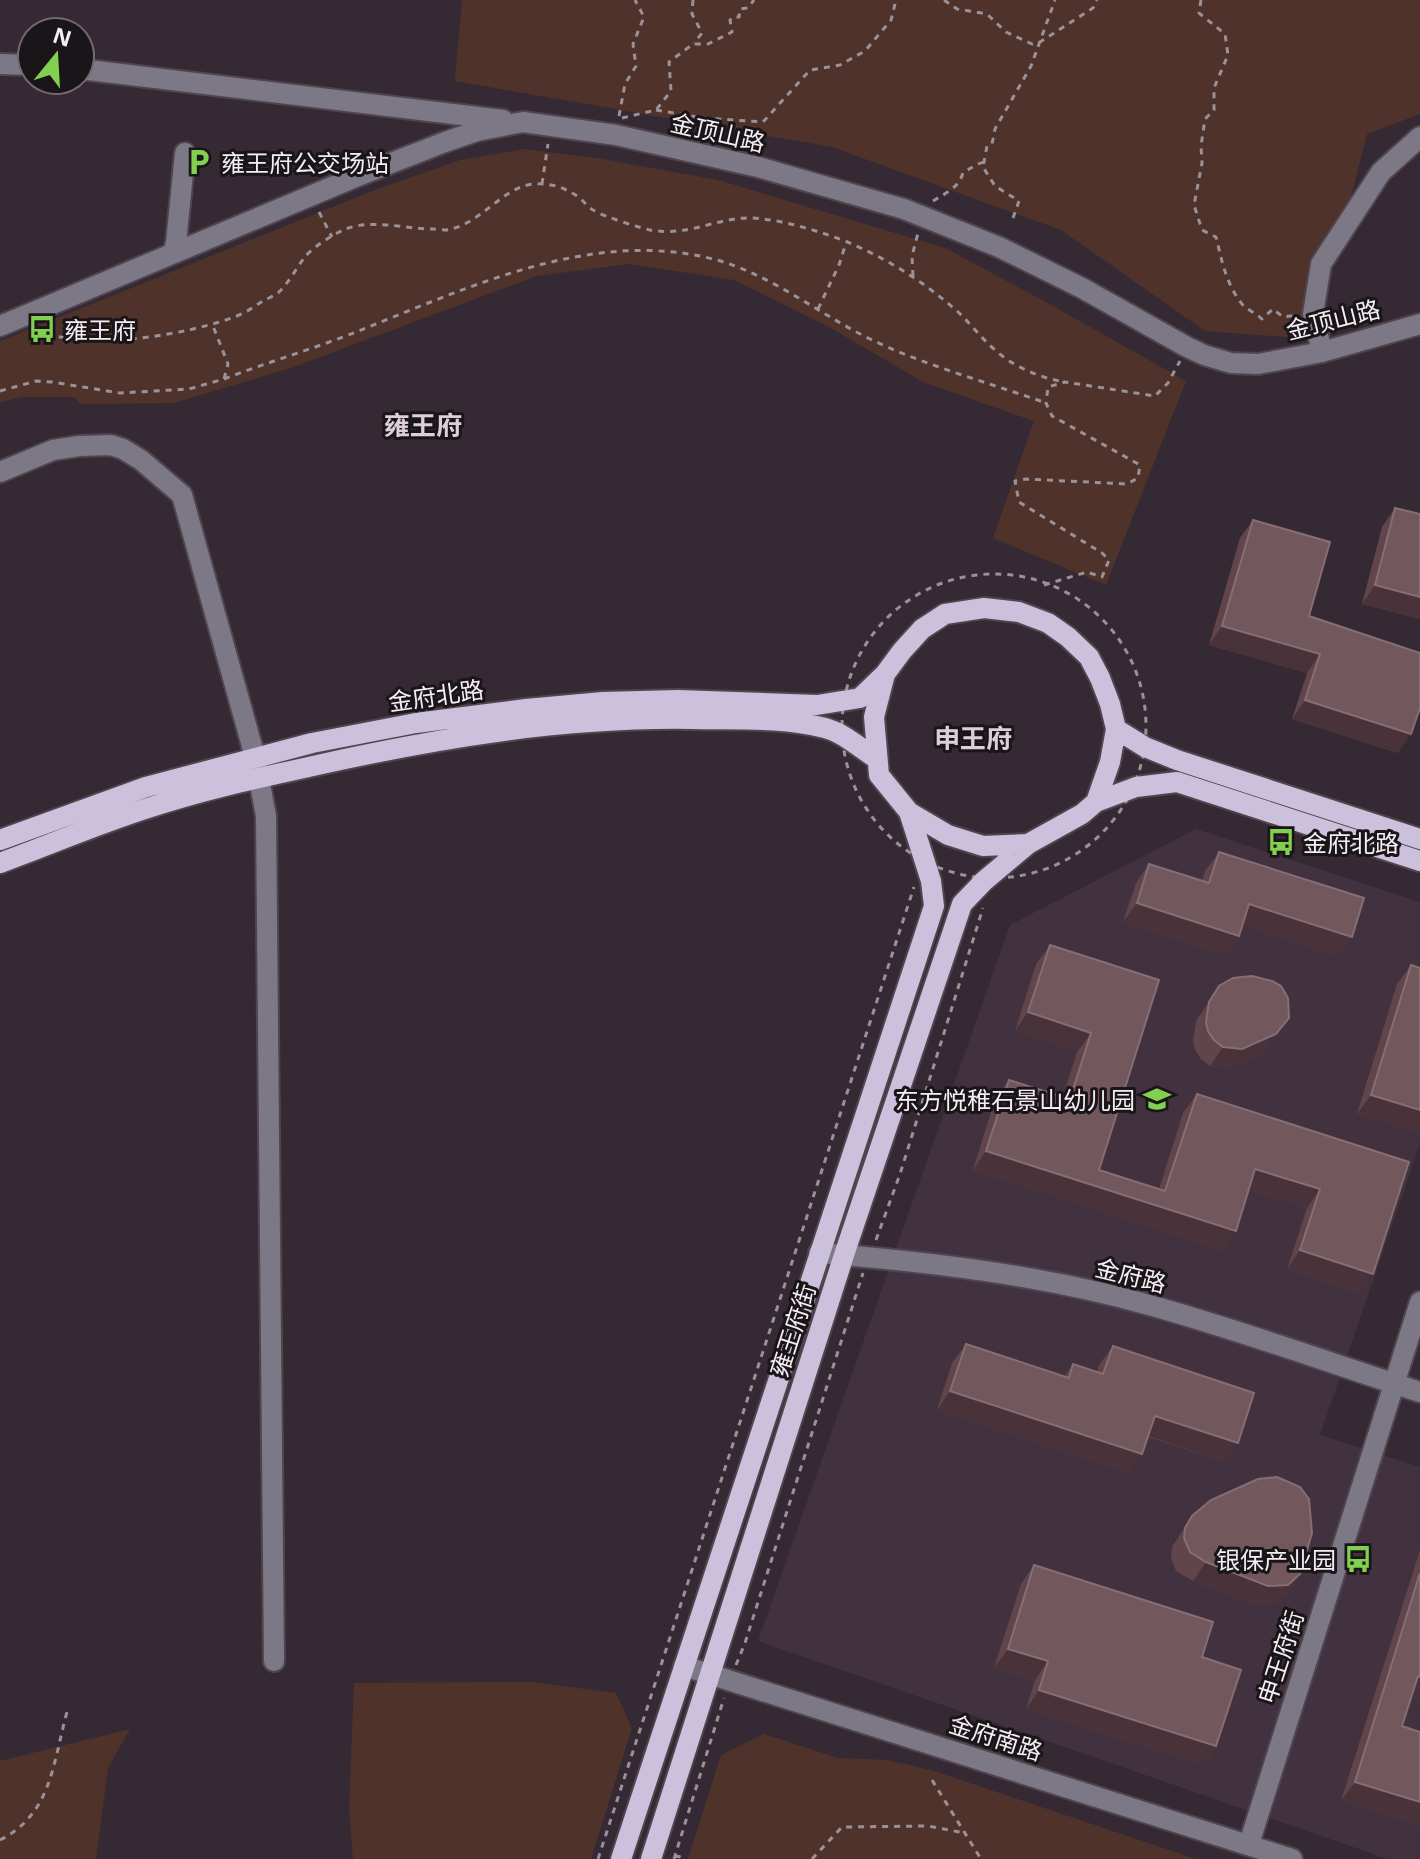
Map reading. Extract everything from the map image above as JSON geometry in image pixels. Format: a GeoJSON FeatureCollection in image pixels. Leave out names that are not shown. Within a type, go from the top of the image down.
{"type":"FeatureCollection","features":[{"type":"Feature","properties":{"kind":"main road"},"geometry":{"type":"LineString","coordinates":[[1096,802],[1110,762],[1116,729],[1110,704],[1089,657],[1048,623],[1019,612],[984,608],[945,614],[922,629],[885,674],[874,717],[879,775],[909,812],[948,835],[983,846],[1028,844],[1082,814],[1096,802],[1136,787],[1177,782],[1420,861]]}},
{"type":"Feature","properties":{"kind":"main road","name":"金府北路"},"geometry":{"type":"LineString","coordinates":[[0,840],[146,787],[312,743],[416,723],[603,702],[678,700],[817,705],[860,698],[885,674]]}},
{"type":"Feature","properties":{"kind":"main road","name":"金府北路"},"geometry":{"type":"LineString","coordinates":[[0,863],[147,808],[259,778],[392,748],[527,727],[604,720],[781,720],[827,728],[877,759]]}},
{"type":"Feature","properties":{"kind":"main road"},"geometry":{"type":"LineString","coordinates":[[1116,729],[1145,747],[1177,760],[1420,839]]}},
{"type":"Feature","properties":{"kind":"main road","name":"雍王府街"},"geometry":{"type":"LineString","coordinates":[[621,1859],[934,906],[931,881],[909,812]]}},
{"type":"Feature","properties":{"kind":"main road","name":"雍王府街"},"geometry":{"type":"LineString","coordinates":[[651,1859],[720,1677],[844,1255],[962,904],[985,891],[1028,844]]}},
{"type":"Feature","properties":{"kind":"street"},"geometry":{"type":"LineString","coordinates":[[96,71],[523,122]]}},
{"type":"Feature","properties":{"kind":"street","name":"金顶山路"},"geometry":{"type":"LineString","coordinates":[[7,323],[445,142],[477,131],[523,122],[616,135],[928,209],[1082,288],[1187,347],[1231,363],[1258,364],[1322,352],[1420,324]]}},
{"type":"Feature","properties":{"kind":"street"},"geometry":{"type":"LineString","coordinates":[[1322,352],[1313,314],[1321,264],[1381,172],[1420,137]]}},
{"type":"Feature","properties":{"kind":"street"},"geometry":{"type":"LineString","coordinates":[[173,253],[185,153]]}},
{"type":"Feature","properties":{"kind":"street"},"geometry":{"type":"LineString","coordinates":[[0,472],[53,450],[111,445],[141,460],[182,495],[255,757],[266,816],[274,1661]]}},
{"type":"Feature","properties":{"kind":"street","name":"金府路"},"geometry":{"type":"LineString","coordinates":[[819,1253],[1010,1275],[1148,1304],[1420,1392]]}},
{"type":"Feature","properties":{"kind":"street","name":"申王府街"},"geometry":{"type":"LineString","coordinates":[[1249,1844],[1420,1302]]}},
{"type":"Feature","properties":{"kind":"street","name":"金府南路"},"geometry":{"type":"LineString","coordinates":[[684,1666],[1292,1859]]}},
{"type":"Feature","properties":{"kind":"path"},"geometry":{"type":"LineString","coordinates":[[635,0],[644,17],[633,44],[636,66],[625,84],[618,119],[656,110],[703,118],[763,122],[810,70],[840,65],[865,51],[891,20],[896,0]]}},
{"type":"Feature","properties":{"kind":"path"},"geometry":{"type":"LineString","coordinates":[[656,110],[671,91],[669,62],[702,33],[692,14],[693,0]]}},
{"type":"Feature","properties":{"kind":"path"},"geometry":{"type":"LineString","coordinates":[[693,44],[708,44],[732,32],[730,20],[739,17],[740,9],[748,8],[754,0]]}},
{"type":"Feature","properties":{"kind":"path"},"geometry":{"type":"LineString","coordinates":[[944,0],[957,9],[987,14],[1006,32],[1032,44],[1093,8],[1097,0]]}},
{"type":"Feature","properties":{"kind":"path"},"geometry":{"type":"LineString","coordinates":[[1013,218],[1019,201],[995,186],[983,167],[987,146],[992,144],[995,129],[1031,66],[1055,0]]}},
{"type":"Feature","properties":{"kind":"path"},"geometry":{"type":"LineString","coordinates":[[1201,0],[1199,13],[1225,34],[1228,55],[1214,88],[1214,110],[1205,119],[1202,163],[1194,205],[1202,230],[1216,237],[1229,285],[1244,307],[1262,319],[1273,309],[1283,317],[1313,314]]}},
{"type":"Feature","properties":{"kind":"path"},"geometry":{"type":"LineString","coordinates":[[542,184],[551,126]]}},
{"type":"Feature","properties":{"kind":"path"},"geometry":{"type":"LineString","coordinates":[[913,276],[912,256],[928,209],[953,189],[963,172],[984,162]]}},
{"type":"Feature","properties":{"kind":"path"},"geometry":{"type":"LineString","coordinates":[[7,323],[72,340],[144,338],[213,324],[241,315],[278,294],[306,256],[342,231],[363,224],[451,229],[483,213],[519,189],[542,184],[554,185],[594,210],[651,230],[683,231],[751,218],[802,225],[846,242],[913,276],[959,313],[995,351],[1045,379],[1155,396],[1168,383],[1187,347]]}},
{"type":"Feature","properties":{"kind":"path"},"geometry":{"type":"LineString","coordinates":[[310,196],[332,237]]}},
{"type":"Feature","properties":{"kind":"path"},"geometry":{"type":"LineString","coordinates":[[818,309],[839,265],[846,242]]}},
{"type":"Feature","properties":{"kind":"path"},"geometry":{"type":"LineString","coordinates":[[0,391],[36,381],[120,393],[189,389],[321,345],[500,277],[550,262],[634,250],[713,259],[757,275],[788,290],[865,337],[902,354],[1046,403]]}},
{"type":"Feature","properties":{"kind":"path"},"geometry":{"type":"LineString","coordinates":[[213,324],[228,364],[224,379]]}},
{"type":"Feature","properties":{"kind":"path"},"geometry":{"type":"LineString","coordinates":[[1044,585],[1087,572],[1102,577],[1109,560],[1019,502],[1015,481],[1127,484],[1138,478],[1140,465],[1052,416],[1046,403],[1048,387],[1065,382]]}},
{"type":"Feature","properties":{"kind":"path"},"geometry":{"type":"LineString","coordinates":[[1013,575],[1044,585],[1106,622],[1139,674],[1147,717],[1145,747],[1136,787],[1124,813],[1084,852],[1032,876],[985,891],[955,873],[923,861],[894,838],[850,779],[840,734],[843,701],[855,657],[879,620],[913,592],[959,576],[1013,575]]}},
{"type":"Feature","properties":{"kind":"path","name":"雍王府街"},"geometry":{"type":"LineString","coordinates":[[598,1859],[923,861]]}},
{"type":"Feature","properties":{"kind":"path"},"geometry":{"type":"LineString","coordinates":[[685,1859],[675,1857],[720,1677],[745,1643],[868,1257],[900,1174],[985,891]]}},
{"type":"Feature","properties":{"kind":"path"},"geometry":{"type":"LineString","coordinates":[[0,1840],[15,1833],[49,1786],[67,1712]]}},
{"type":"Feature","properties":{"kind":"path"},"geometry":{"type":"LineString","coordinates":[[932,1780],[981,1859]]}},
{"type":"Feature","properties":{"kind":"path"},"geometry":{"type":"LineString","coordinates":[[812,1859],[842,1827],[928,1826],[965,1833]]}},
{"type":"Feature","properties":{"kind":"shaded area"},"geometry":{"type":"Polygon","coordinates":[[[462,0],[1420,0],[1420,114],[1367,134],[1312,339],[1205,331],[1061,230],[832,147],[455,81],[462,0]]]}},
{"type":"Feature","properties":{"kind":"shaded area"},"geometry":{"type":"Polygon","coordinates":[[[524,149],[596,158],[718,180],[945,248],[1186,381],[1106,585],[993,538],[1034,421],[923,382],[831,328],[734,280],[629,264],[537,276],[291,368],[174,403],[81,404],[74,397],[22,397],[0,402],[0,341],[375,190],[460,160],[524,149]]]}},
{"type":"Feature","properties":{"kind":"shaded area"},"geometry":{"type":"Polygon","coordinates":[[[1196,829],[1420,902],[1420,1144],[1320,1435],[1420,1467],[1420,1859],[1388,1859],[758,1641],[1010,925],[1196,829]]]}},
{"type":"Feature","properties":{"kind":"shaded area"},"geometry":{"type":"Polygon","coordinates":[[[532,1682],[616,1693],[632,1728],[591,1859],[353,1859],[349,1810],[354,1683],[532,1682]]]}},
{"type":"Feature","properties":{"kind":"shaded area"},"geometry":{"type":"Polygon","coordinates":[[[130,1729],[108,1768],[96,1859],[0,1859],[0,1761],[130,1729]]]}},
{"type":"Feature","properties":{"kind":"shaded area"},"geometry":{"type":"Polygon","coordinates":[[[764,1734],[838,1758],[887,1760],[931,1770],[1196,1859],[688,1859],[721,1755],[764,1734]]]}},
{"type":"Feature","properties":{"kind":"building"},"geometry":{"type":"Polygon","coordinates":[[[1395,508],[1420,514],[1420,597],[1375,585],[1395,508]]]}},
{"type":"Feature","properties":{"kind":"building"},"geometry":{"type":"Polygon","coordinates":[[[1253,520],[1330,542],[1309,616],[1420,653],[1420,708],[1411,734],[1305,700],[1320,654],[1222,626],[1253,520]]]}},
{"type":"Feature","properties":{"kind":"building"},"geometry":{"type":"Polygon","coordinates":[[[1219,852],[1364,898],[1352,937],[1249,904],[1239,936],[1137,903],[1149,864],[1209,883],[1219,852]]]}},
{"type":"Feature","properties":{"kind":"building"},"geometry":{"type":"Polygon","coordinates":[[[1050,945],[1159,980],[1099,1170],[1165,1191],[1197,1094],[1409,1162],[1373,1274],[1300,1250],[1320,1189],[1255,1169],[1236,1231],[986,1151],[1009,1080],[1070,1099],[1091,1033],[1028,1012],[1050,945]]]}},
{"type":"Feature","properties":{"kind":"building"},"geometry":{"type":"Polygon","coordinates":[[[1411,965],[1420,968],[1420,1110],[1371,1095],[1411,965]]]}},
{"type":"Feature","properties":{"kind":"building"},"geometry":{"type":"Polygon","coordinates":[[[1252,976],[1281,986],[1288,998],[1289,1018],[1276,1034],[1242,1049],[1223,1047],[1208,1031],[1209,1002],[1219,986],[1233,978],[1252,976]]]}},
{"type":"Feature","properties":{"kind":"building"},"geometry":{"type":"Polygon","coordinates":[[[966,1344],[1069,1378],[1073,1364],[1103,1374],[1113,1346],[1254,1393],[1238,1443],[1155,1416],[1142,1454],[950,1391],[966,1344]]]}},
{"type":"Feature","properties":{"kind":"building"},"geometry":{"type":"Polygon","coordinates":[[[1277,1477],[1300,1487],[1309,1499],[1312,1533],[1300,1574],[1288,1585],[1268,1586],[1206,1562],[1190,1552],[1184,1538],[1185,1528],[1192,1516],[1211,1500],[1258,1479],[1277,1477]]]}},
{"type":"Feature","properties":{"kind":"building"},"geometry":{"type":"Polygon","coordinates":[[[1034,1565],[1213,1622],[1202,1657],[1241,1670],[1216,1746],[1039,1690],[1048,1661],[1008,1649],[1034,1565]]]}},
{"type":"Feature","properties":{"kind":"building"},"geometry":{"type":"Polygon","coordinates":[[[1420,1573],[1420,1677],[1402,1726],[1420,1732],[1420,1802],[1355,1782],[1420,1573]]]}},
{"type":"Feature","properties":{"kind":"place","name":"雍王府公交场站"},"geometry":{"type":"Point","coordinates":[199,162]}},
{"type":"Feature","properties":{"kind":"place","name":"雍王府"},"geometry":{"type":"Point","coordinates":[42,329]}},
{"type":"Feature","properties":{"kind":"place","name":"金府北路"},"geometry":{"type":"Point","coordinates":[1281,842]}},
{"type":"Feature","properties":{"kind":"place","name":"东方悦稚石景山幼儿园"},"geometry":{"type":"Point","coordinates":[1157,1099]}},
{"type":"Feature","properties":{"kind":"place","name":"银保产业园"},"geometry":{"type":"Point","coordinates":[1358,1559]}},
{"type":"Feature","properties":{"kind":"district","name":"雍王府"},"geometry":{"type":"Point","coordinates":[423,425]}},
{"type":"Feature","properties":{"kind":"district","name":"申王府"},"geometry":{"type":"Point","coordinates":[973,738]}}]}
